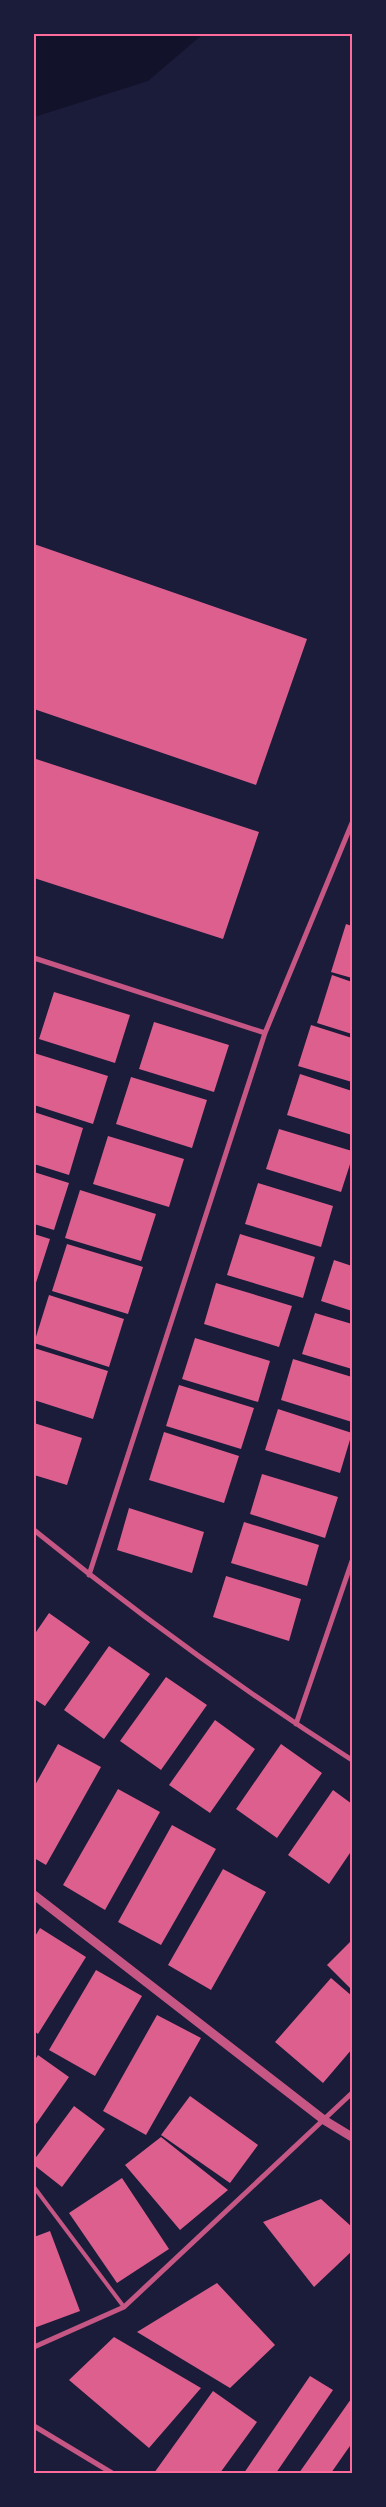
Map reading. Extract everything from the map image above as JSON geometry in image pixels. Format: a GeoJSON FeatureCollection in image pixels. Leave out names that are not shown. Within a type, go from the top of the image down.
{"type":"FeatureCollection","features":[{"type":"Feature","properties":{"kind":"street"},"geometry":{"type":"LineString","coordinates":[[90,1575],[265,1033],[352,823]]}},
{"type":"Feature","properties":{"kind":"street"},"geometry":{"type":"LineString","coordinates":[[34,958],[265,1033]]}},
{"type":"Feature","properties":{"kind":"street"},"geometry":{"type":"LineString","coordinates":[[34,1530],[90,1575],[296,1724],[352,1760]]}},
{"type":"Feature","properties":{"kind":"street"},"geometry":{"type":"LineString","coordinates":[[296,1724],[352,1561]]}},
{"type":"Feature","properties":{"kind":"street"},"geometry":{"type":"LineString","coordinates":[[34,1895],[324,2120],[352,2138]]}},
{"type":"Feature","properties":{"kind":"street"},"geometry":{"type":"LineString","coordinates":[[34,2347],[124,2306],[352,2094]]}},
{"type":"Feature","properties":{"kind":"street"},"geometry":{"type":"LineString","coordinates":[[34,2426],[112,2473]]}},
{"type":"Feature","properties":{"kind":"lane"},"geometry":{"type":"LineString","coordinates":[[34,2187],[124,2306]]}},
{"type":"Feature","properties":{"kind":"shaded area"},"geometry":{"type":"Polygon","coordinates":[[[34,34],[203,34],[148,81],[34,117],[34,34]]]}},
{"type":"Feature","properties":{"kind":"building"},"geometry":{"type":"Polygon","coordinates":[[[34,544],[307,639],[256,785],[34,709],[34,544]]]}},
{"type":"Feature","properties":{"kind":"building"},"geometry":{"type":"Polygon","coordinates":[[[36,759],[259,832],[223,939],[34,878],[34,765],[36,759]]]}},
{"type":"Feature","properties":{"kind":"building"},"geometry":{"type":"Polygon","coordinates":[[[346,924],[352,926],[352,978],[331,972],[346,924]]]}},
{"type":"Feature","properties":{"kind":"building"},"geometry":{"type":"Polygon","coordinates":[[[332,975],[352,982],[352,1034],[317,1023],[332,975]]]}},
{"type":"Feature","properties":{"kind":"building"},"geometry":{"type":"Polygon","coordinates":[[[54,992],[130,1015],[115,1063],[39,1039],[54,992]]]}},
{"type":"Feature","properties":{"kind":"building"},"geometry":{"type":"Polygon","coordinates":[[[154,1022],[229,1045],[214,1092],[139,1069],[154,1022]]]}},
{"type":"Feature","properties":{"kind":"building"},"geometry":{"type":"Polygon","coordinates":[[[311,1025],[352,1038],[352,1082],[298,1066],[311,1025]]]}},
{"type":"Feature","properties":{"kind":"building"},"geometry":{"type":"Polygon","coordinates":[[[34,1053],[108,1076],[93,1124],[34,1105],[34,1053]]]}},
{"type":"Feature","properties":{"kind":"building"},"geometry":{"type":"Polygon","coordinates":[[[300,1074],[352,1091],[352,1135],[287,1115],[300,1074]]]}},
{"type":"Feature","properties":{"kind":"building"},"geometry":{"type":"Polygon","coordinates":[[[131,1077],[207,1100],[192,1148],[116,1124],[131,1077]]]}},
{"type":"Feature","properties":{"kind":"building"},"geometry":{"type":"Polygon","coordinates":[[[34,1112],[83,1128],[69,1175],[34,1164],[34,1112]]]}},
{"type":"Feature","properties":{"kind":"building"},"geometry":{"type":"Polygon","coordinates":[[[279,1129],[352,1151],[352,1158],[341,1192],[266,1169],[279,1129]]]}},
{"type":"Feature","properties":{"kind":"building"},"geometry":{"type":"Polygon","coordinates":[[[108,1136],[184,1159],[169,1207],[93,1184],[108,1136]]]}},
{"type":"Feature","properties":{"kind":"building"},"geometry":{"type":"Polygon","coordinates":[[[34,1172],[69,1183],[54,1230],[34,1224],[34,1172]]]}},
{"type":"Feature","properties":{"kind":"building"},"geometry":{"type":"Polygon","coordinates":[[[258,1183],[333,1206],[321,1247],[245,1224],[258,1183]]]}},
{"type":"Feature","properties":{"kind":"building"},"geometry":{"type":"Polygon","coordinates":[[[80,1190],[156,1214],[141,1261],[65,1238],[80,1190]]]}},
{"type":"Feature","properties":{"kind":"building"},"geometry":{"type":"Polygon","coordinates":[[[34,1234],[50,1239],[34,1289],[34,1234]]]}},
{"type":"Feature","properties":{"kind":"building"},"geometry":{"type":"Polygon","coordinates":[[[240,1234],[315,1257],[303,1298],[227,1275],[240,1234]]]}},
{"type":"Feature","properties":{"kind":"building"},"geometry":{"type":"Polygon","coordinates":[[[67,1244],[143,1267],[128,1314],[52,1291],[67,1244]]]}},
{"type":"Feature","properties":{"kind":"building"},"geometry":{"type":"Polygon","coordinates":[[[334,1260],[352,1266],[352,1311],[321,1301],[334,1260]]]}},
{"type":"Feature","properties":{"kind":"building"},"geometry":{"type":"Polygon","coordinates":[[[216,1283],[292,1306],[279,1347],[204,1324],[216,1283]]]}},
{"type":"Feature","properties":{"kind":"building"},"geometry":{"type":"Polygon","coordinates":[[[49,1295],[124,1319],[109,1367],[34,1343],[49,1295]]]}},
{"type":"Feature","properties":{"kind":"building"},"geometry":{"type":"Polygon","coordinates":[[[315,1313],[352,1324],[352,1369],[302,1354],[315,1313]]]}},
{"type":"Feature","properties":{"kind":"building"},"geometry":{"type":"Polygon","coordinates":[[[195,1338],[270,1361],[258,1402],[182,1379],[195,1338]]]}},
{"type":"Feature","properties":{"kind":"building"},"geometry":{"type":"Polygon","coordinates":[[[34,1348],[108,1371],[93,1419],[34,1400],[34,1348]]]}},
{"type":"Feature","properties":{"kind":"building"},"geometry":{"type":"Polygon","coordinates":[[[293,1359],[352,1377],[352,1422],[281,1400],[293,1359]]]}},
{"type":"Feature","properties":{"kind":"building"},"geometry":{"type":"Polygon","coordinates":[[[179,1385],[254,1408],[241,1449],[166,1426],[179,1385]]]}},
{"type":"Feature","properties":{"kind":"building"},"geometry":{"type":"Polygon","coordinates":[[[278,1409],[352,1433],[340,1473],[265,1450],[278,1409]]]}},
{"type":"Feature","properties":{"kind":"building"},"geometry":{"type":"Polygon","coordinates":[[[34,1423],[82,1438],[67,1485],[34,1475],[34,1423]]]}},
{"type":"Feature","properties":{"kind":"building"},"geometry":{"type":"Polygon","coordinates":[[[164,1432],[239,1456],[224,1503],[149,1480],[164,1432]]]}},
{"type":"Feature","properties":{"kind":"building"},"geometry":{"type":"Polygon","coordinates":[[[262,1474],[338,1497],[325,1538],[250,1514],[262,1474]]]}},
{"type":"Feature","properties":{"kind":"building"},"geometry":{"type":"Polygon","coordinates":[[[129,1508],[204,1532],[192,1573],[117,1550],[129,1508]]]}},
{"type":"Feature","properties":{"kind":"building"},"geometry":{"type":"Polygon","coordinates":[[[244,1522],[319,1545],[307,1586],[231,1563],[244,1522]]]}},
{"type":"Feature","properties":{"kind":"building"},"geometry":{"type":"Polygon","coordinates":[[[226,1576],[301,1599],[289,1641],[213,1617],[226,1576]]]}},
{"type":"Feature","properties":{"kind":"building"},"geometry":{"type":"Polygon","coordinates":[[[49,1613],[90,1642],[45,1706],[34,1699],[34,1635],[49,1613]]]}},
{"type":"Feature","properties":{"kind":"building"},"geometry":{"type":"Polygon","coordinates":[[[109,1646],[150,1674],[104,1739],[64,1710],[109,1646]]]}},
{"type":"Feature","properties":{"kind":"building"},"geometry":{"type":"Polygon","coordinates":[[[166,1677],[207,1705],[161,1770],[120,1741],[166,1677]]]}},
{"type":"Feature","properties":{"kind":"building"},"geometry":{"type":"Polygon","coordinates":[[[215,1720],[255,1749],[210,1813],[169,1785],[215,1720]]]}},
{"type":"Feature","properties":{"kind":"building"},"geometry":{"type":"Polygon","coordinates":[[[58,1744],[101,1767],[46,1865],[34,1858],[34,1787],[58,1744]]]}},
{"type":"Feature","properties":{"kind":"building"},"geometry":{"type":"Polygon","coordinates":[[[281,1744],[322,1773],[277,1838],[236,1809],[281,1744]]]}},
{"type":"Feature","properties":{"kind":"building"},"geometry":{"type":"Polygon","coordinates":[[[118,1789],[160,1812],[105,1910],[63,1885],[118,1789]]]}},
{"type":"Feature","properties":{"kind":"building"},"geometry":{"type":"Polygon","coordinates":[[[333,1790],[352,1804],[352,1850],[329,1884],[288,1855],[333,1790]]]}},
{"type":"Feature","properties":{"kind":"building"},"geometry":{"type":"Polygon","coordinates":[[[172,1825],[216,1849],[161,1945],[118,1922],[172,1825]]]}},
{"type":"Feature","properties":{"kind":"building"},"geometry":{"type":"Polygon","coordinates":[[[223,1869],[266,1892],[211,1990],[168,1965],[223,1869]]]}},
{"type":"Feature","properties":{"kind":"building"},"geometry":{"type":"Polygon","coordinates":[[[40,1928],[86,1957],[38,2034],[34,2031],[34,1938],[40,1928]]]}},
{"type":"Feature","properties":{"kind":"building"},"geometry":{"type":"Polygon","coordinates":[[[352,1940],[352,1990],[327,1965],[352,1940]]]}},
{"type":"Feature","properties":{"kind":"building"},"geometry":{"type":"Polygon","coordinates":[[[96,1970],[142,1996],[95,2076],[49,2050],[96,1970]]]}},
{"type":"Feature","properties":{"kind":"building"},"geometry":{"type":"Polygon","coordinates":[[[331,1978],[352,1996],[352,2049],[323,2083],[275,2042],[331,1978]]]}},
{"type":"Feature","properties":{"kind":"building"},"geometry":{"type":"Polygon","coordinates":[[[157,2015],[201,2038],[146,2135],[103,2111],[157,2015]]]}},
{"type":"Feature","properties":{"kind":"building"},"geometry":{"type":"Polygon","coordinates":[[[38,2055],[69,2077],[34,2127],[34,2061],[38,2055]]]}},
{"type":"Feature","properties":{"kind":"building"},"geometry":{"type":"Polygon","coordinates":[[[190,2096],[258,2145],[230,2183],[161,2135],[190,2096]]]}},
{"type":"Feature","properties":{"kind":"building"},"geometry":{"type":"Polygon","coordinates":[[[74,2106],[105,2129],[62,2187],[34,2165],[34,2160],[74,2106]]]}},
{"type":"Feature","properties":{"kind":"building"},"geometry":{"type":"Polygon","coordinates":[[[161,2137],[228,2190],[180,2230],[125,2165],[161,2137]]]}},
{"type":"Feature","properties":{"kind":"building"},"geometry":{"type":"Polygon","coordinates":[[[122,2178],[169,2249],[117,2283],[69,2213],[122,2178]]]}},
{"type":"Feature","properties":{"kind":"building"},"geometry":{"type":"Polygon","coordinates":[[[321,2199],[352,2227],[352,2251],[314,2287],[263,2222],[321,2199]]]}},
{"type":"Feature","properties":{"kind":"building"},"geometry":{"type":"Polygon","coordinates":[[[50,2231],[80,2311],[34,2328],[34,2237],[50,2231]]]}},
{"type":"Feature","properties":{"kind":"building"},"geometry":{"type":"Polygon","coordinates":[[[217,2283],[275,2345],[230,2388],[137,2332],[217,2283]]]}},
{"type":"Feature","properties":{"kind":"building"},"geometry":{"type":"Polygon","coordinates":[[[114,2337],[201,2388],[149,2448],[69,2380],[114,2337]]]}},
{"type":"Feature","properties":{"kind":"building"},"geometry":{"type":"Polygon","coordinates":[[[310,2376],[333,2390],[276,2473],[244,2473],[310,2376]]]}},
{"type":"Feature","properties":{"kind":"building"},"geometry":{"type":"Polygon","coordinates":[[[213,2391],[257,2422],[220,2473],[154,2473],[213,2391]]]}},
{"type":"Feature","properties":{"kind":"building"},"geometry":{"type":"Polygon","coordinates":[[[351,2399],[352,2443],[331,2473],[299,2473],[351,2399]]]}}]}
